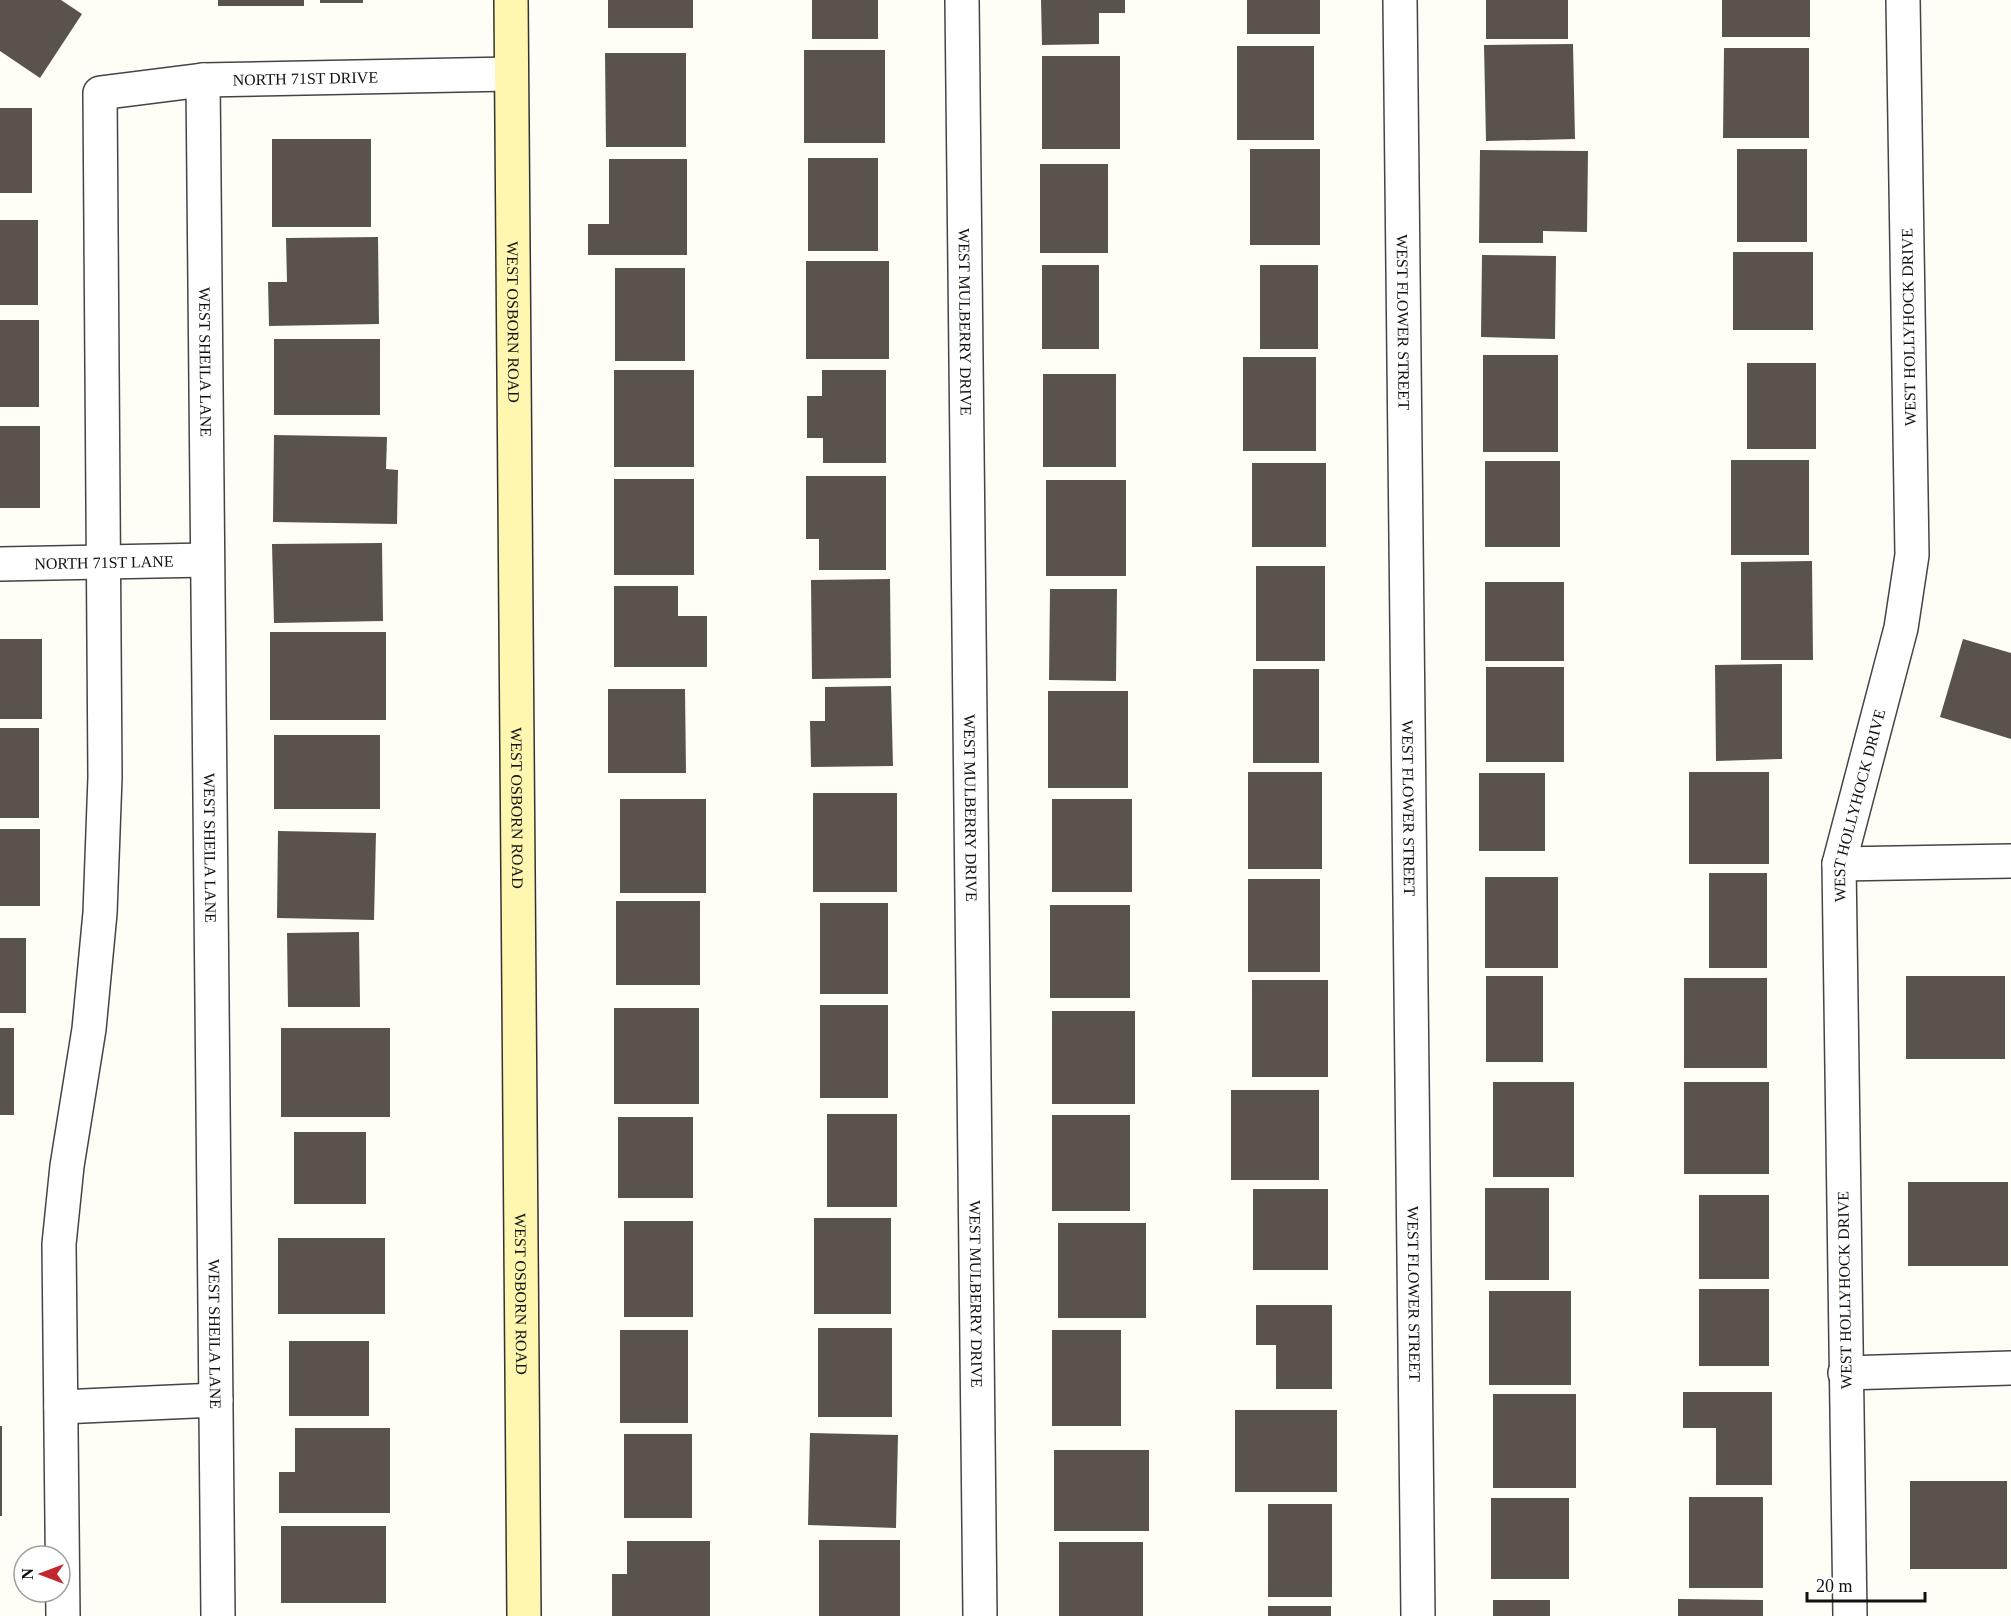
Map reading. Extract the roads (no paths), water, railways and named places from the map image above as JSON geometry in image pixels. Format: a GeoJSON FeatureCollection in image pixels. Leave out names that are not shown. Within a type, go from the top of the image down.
{"type":"FeatureCollection","features":[{"type":"Feature","properties":{"kind":"street","name":"WEST OSBORN ROAD"},"geometry":{"type":"LineString","coordinates":[[511,0],[524,1616]]}},
{"type":"Feature","properties":{"kind":"street","name":"WEST MULBERRY DRIVE"},"geometry":{"type":"LineString","coordinates":[[962,0],[980,1616]]}},
{"type":"Feature","properties":{"kind":"street","name":"WEST FLOWER STREET"},"geometry":{"type":"LineString","coordinates":[[1400,0],[1418,1616]]}},
{"type":"Feature","properties":{"kind":"street","name":"WEST HOLLYHOCK DRIVE"},"geometry":{"type":"LineString","coordinates":[[1850,1616],[1839,864],[1901,628],[1912,555],[1903,0]]}},
{"type":"Feature","properties":{"kind":"street","name":"NORTH 71ST DRIVE"},"geometry":{"type":"LineString","coordinates":[[105,562],[100,93],[203,80],[512,74]]}},
{"type":"Feature","properties":{"kind":"street","name":"WEST SHEILA LANE"},"geometry":{"type":"LineString","coordinates":[[203,80],[218,1616]]}},
{"type":"Feature","properties":{"kind":"street","name":"NORTH 71ST LANE"},"geometry":{"type":"LineString","coordinates":[[0,564],[207,560]]}},
{"type":"Feature","properties":{"kind":"street"},"geometry":{"type":"LineString","coordinates":[[63,1616],[58,1244],[67,1166],[89,1029],[100,913],[105,777],[105,562]]}},
{"type":"Feature","properties":{"kind":"street"},"geometry":{"type":"LineString","coordinates":[[1839,864],[2011,861]]}},
{"type":"Feature","properties":{"kind":"street"},"geometry":{"type":"LineString","coordinates":[[1845,1373],[2011,1368]]}},
{"type":"Feature","properties":{"kind":"street"},"geometry":{"type":"LineString","coordinates":[[60,1407],[216,1400]]}}]}
